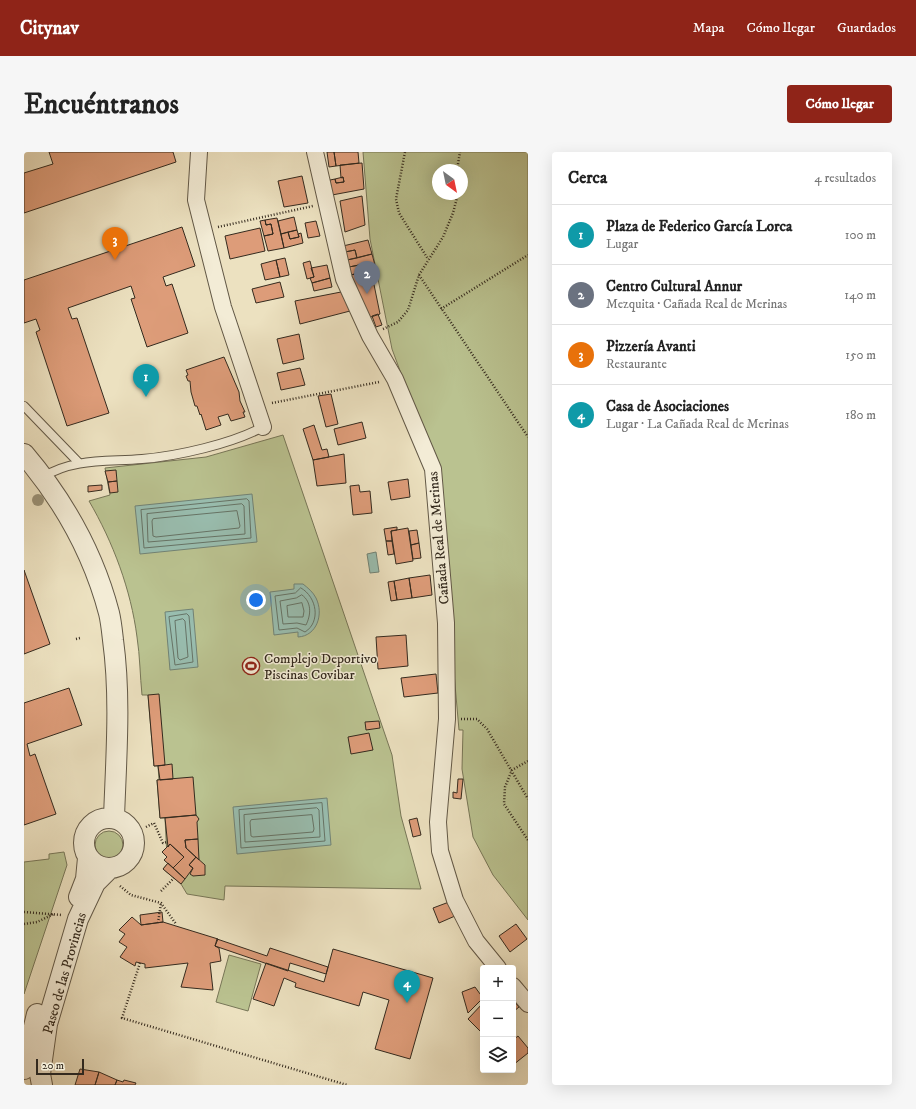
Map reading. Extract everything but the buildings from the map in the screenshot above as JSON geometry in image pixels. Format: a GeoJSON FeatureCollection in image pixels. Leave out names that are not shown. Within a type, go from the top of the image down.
{"type":"FeatureCollection","features":[{"type":"Feature","properties":{"kind":"street"},"geometry":{"type":"LineString","coordinates":[[200,152],[196,200],[223,307],[263,427]]}},
{"type":"Feature","properties":{"kind":"street","name":"Cañada Real de Merinas"},"geometry":{"type":"LineString","coordinates":[[315,152],[344,279],[370,336],[395,379],[433,469],[446,623],[447,720],[438,822],[440,851],[455,900],[476,941],[496,965]]}},
{"type":"Feature","properties":{"kind":"street"},"geometry":{"type":"LineString","coordinates":[[24,454],[44,477],[74,523],[93,565],[109,613],[116,658],[118,702],[114,818]]}},
{"type":"Feature","properties":{"kind":"street"},"geometry":{"type":"LineString","coordinates":[[114,818],[124,822],[131,830],[135,841],[133,851],[128,860],[119,867],[109,869],[101,868],[88,858],[84,848],[85,835],[91,825],[102,819],[114,818]]}},
{"type":"Feature","properties":{"kind":"street","name":"Paseo de las Provincias"},"geometry":{"type":"LineString","coordinates":[[24,1070],[35,1020],[86,879],[88,858]]}},
{"type":"Feature","properties":{"kind":"street","name":"Paseo de las Provincias"},"geometry":{"type":"LineString","coordinates":[[42,1085],[40,1074],[47,1024],[78,919],[95,883],[109,869]]}},
{"type":"Feature","properties":{"kind":"street"},"geometry":{"type":"LineString","coordinates":[[516,990],[528,1004]]}},
{"type":"Feature","properties":{"kind":"lane"},"geometry":{"type":"LineString","coordinates":[[24,406],[79,463]]}},
{"type":"Feature","properties":{"kind":"lane"},"geometry":{"type":"LineString","coordinates":[[44,477],[60,468],[79,463],[143,459],[188,451],[245,436],[263,427]]}},
{"type":"Feature","properties":{"kind":"path"},"geometry":{"type":"LineString","coordinates":[[406,152],[396,199],[400,213],[428,259]]}},
{"type":"Feature","properties":{"kind":"path"},"geometry":{"type":"LineString","coordinates":[[458,164],[460,152]]}},
{"type":"Feature","properties":{"kind":"path"},"geometry":{"type":"LineString","coordinates":[[370,336],[398,322],[408,310],[419,275],[428,259],[437,249],[443,237],[453,213],[456,200]]}},
{"type":"Feature","properties":{"kind":"path"},"geometry":{"type":"LineString","coordinates":[[204,230],[327,203]]}},
{"type":"Feature","properties":{"kind":"path"},"geometry":{"type":"LineString","coordinates":[[441,309],[528,255]]}},
{"type":"Feature","properties":{"kind":"path"},"geometry":{"type":"LineString","coordinates":[[419,275],[528,437]]}},
{"type":"Feature","properties":{"kind":"path"},"geometry":{"type":"LineString","coordinates":[[257,406],[395,379]]}},
{"type":"Feature","properties":{"kind":"path"},"geometry":{"type":"LineString","coordinates":[[76,639],[80,638]]}},
{"type":"Feature","properties":{"kind":"path"},"geometry":{"type":"LineString","coordinates":[[447,720],[477,719],[487,729],[528,799]]}},
{"type":"Feature","properties":{"kind":"path"},"geometry":{"type":"LineString","coordinates":[[528,761],[512,770],[505,787],[504,804],[528,840]]}},
{"type":"Feature","properties":{"kind":"path"},"geometry":{"type":"LineString","coordinates":[[146,827],[154,823],[163,843],[167,842]]}},
{"type":"Feature","properties":{"kind":"path"},"geometry":{"type":"LineString","coordinates":[[161,891],[174,878]]}},
{"type":"Feature","properties":{"kind":"path"},"geometry":{"type":"LineString","coordinates":[[120,886],[131,895],[161,903],[176,924]]}},
{"type":"Feature","properties":{"kind":"path"},"geometry":{"type":"LineString","coordinates":[[158,923],[161,903]]}},
{"type":"Feature","properties":{"kind":"path"},"geometry":{"type":"LineString","coordinates":[[24,912],[67,915]]}},
{"type":"Feature","properties":{"kind":"path"},"geometry":{"type":"LineString","coordinates":[[24,924],[37,922],[55,914]]}},
{"type":"Feature","properties":{"kind":"path"},"geometry":{"type":"LineString","coordinates":[[140,963],[122,1018],[347,1085]]}},
{"type":"Feature","properties":{"kind":"green space"},"geometry":{"type":"Polygon","coordinates":[[[363,152],[528,152],[528,920],[493,875],[473,837],[462,769],[463,730],[459,730],[436,468],[392,349],[370,239],[363,152]]]}},
{"type":"Feature","properties":{"kind":"green space","name":"Complejo Deportivo Piscinas Covibar"},"geometry":{"type":"Polygon","coordinates":[[[283,435],[392,755],[401,816],[421,889],[225,886],[224,900],[187,894],[181,884],[163,869],[168,863],[164,860],[167,857],[165,818],[160,818],[157,780],[159,780],[158,766],[154,766],[148,695],[142,695],[139,651],[134,619],[126,584],[120,567],[106,533],[89,501],[110,495],[105,468],[206,457],[283,435]]]}},
{"type":"Feature","properties":{"kind":"green space"},"geometry":{"type":"Polygon","coordinates":[[[109,831],[119,835],[123,845],[119,855],[109,859],[99,855],[95,845],[99,835],[109,831]]]}},
{"type":"Feature","properties":{"kind":"green space"},"geometry":{"type":"Polygon","coordinates":[[[64,852],[67,865],[24,994],[24,862],[49,859],[49,854],[64,852]]]}},
{"type":"Feature","properties":{"kind":"green space"},"geometry":{"type":"Polygon","coordinates":[[[229,955],[261,964],[248,1011],[216,1002],[229,955]]]}},
{"type":"Feature","properties":{"kind":"water"},"geometry":{"type":"Polygon","coordinates":[[[252,494],[257,542],[140,554],[135,506],[252,494]]]}},
{"type":"Feature","properties":{"kind":"water"},"geometry":{"type":"Polygon","coordinates":[[[376,552],[379,572],[370,573],[367,554],[376,552]]]}},
{"type":"Feature","properties":{"kind":"water"},"geometry":{"type":"Polygon","coordinates":[[[294,584],[303,584],[315,596],[319,611],[317,623],[310,633],[305,636],[298,637],[298,632],[274,635],[270,592],[294,589],[294,584]]]}},
{"type":"Feature","properties":{"kind":"water"},"geometry":{"type":"Polygon","coordinates":[[[193,609],[198,667],[170,670],[165,612],[193,609]]]}},
{"type":"Feature","properties":{"kind":"water"},"geometry":{"type":"Polygon","coordinates":[[[327,798],[331,845],[237,854],[233,807],[327,798]]]}},
{"type":"Feature","properties":{"kind":"place","name":"Pizzería Avanti"},"geometry":{"type":"Point","coordinates":[115,260]}},
{"type":"Feature","properties":{"kind":"place","name":"Centro Cultural Annur"},"geometry":{"type":"Point","coordinates":[367,294]}},
{"type":"Feature","properties":{"kind":"place","name":"Plaza de Federico García Lorca"},"geometry":{"type":"Point","coordinates":[146,397]}},
{"type":"Feature","properties":{"kind":"place","name":"Complejo Deportivo Piscinas Covibar"},"geometry":{"type":"Point","coordinates":[251,666]}},
{"type":"Feature","properties":{"kind":"place","name":"Casa de Asociaciones"},"geometry":{"type":"Point","coordinates":[407,1003]}}]}
